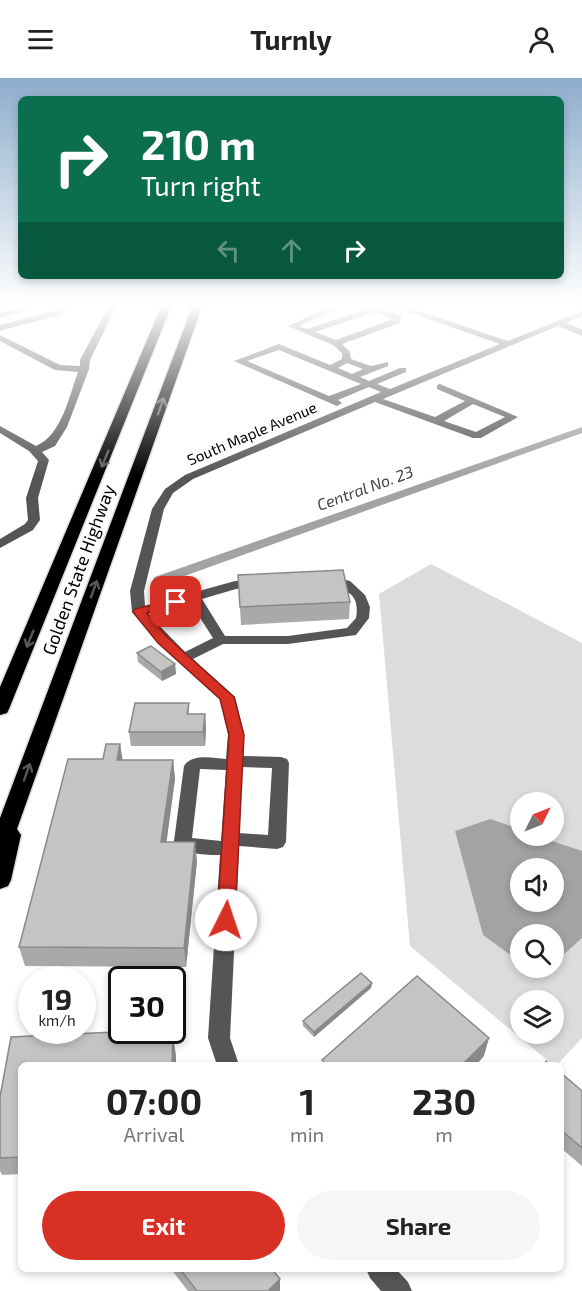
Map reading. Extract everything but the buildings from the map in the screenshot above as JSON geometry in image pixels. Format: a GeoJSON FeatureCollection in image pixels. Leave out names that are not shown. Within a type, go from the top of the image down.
{"type":"FeatureCollection","features":[{"type":"Feature","properties":{"kind":"highway","name":"Golden State Highway"},"geometry":{"type":"LineString","coordinates":[[0,709],[143,364]]}},
{"type":"Feature","properties":{"kind":"highway","name":"Golden State Highway"},"geometry":{"type":"LineString","coordinates":[[0,847],[176,364]]}},
{"type":"Feature","properties":{"kind":"highway"},"geometry":{"type":"LineString","coordinates":[[0,687],[20,664]]}},
{"type":"Feature","properties":{"kind":"highway"},"geometry":{"type":"LineString","coordinates":[[0,880],[18,797]]}},
{"type":"Feature","properties":{"kind":"street"},"geometry":{"type":"LineString","coordinates":[[50,364],[58,368],[84,369]]}},
{"type":"Feature","properties":{"kind":"street"},"geometry":{"type":"LineString","coordinates":[[35,451],[51,444],[62,427],[85,364]]}},
{"type":"Feature","properties":{"kind":"street"},"geometry":{"type":"LineString","coordinates":[[245,364],[350,409]]}},
{"type":"Feature","properties":{"kind":"street"},"geometry":{"type":"LineString","coordinates":[[321,364],[391,393]]}},
{"type":"Feature","properties":{"kind":"street"},"geometry":{"type":"LineString","coordinates":[[332,368],[341,364]]}},
{"type":"Feature","properties":{"kind":"street"},"geometry":{"type":"LineString","coordinates":[[357,364],[371,369]]}},
{"type":"Feature","properties":{"kind":"street"},"geometry":{"type":"LineString","coordinates":[[352,377],[385,364]]}},
{"type":"Feature","properties":{"kind":"street","name":"South Maple Avenue"},"geometry":{"type":"LineString","coordinates":[[139,612],[137,591],[158,509],[169,491],[189,477],[219,463],[462,364]]}},
{"type":"Feature","properties":{"kind":"street"},"geometry":{"type":"LineString","coordinates":[[329,400],[403,370]]}},
{"type":"Feature","properties":{"kind":"street"},"geometry":{"type":"LineString","coordinates":[[375,399],[477,436],[513,417],[440,387]]}},
{"type":"Feature","properties":{"kind":"street"},"geometry":{"type":"LineString","coordinates":[[434,422],[472,401]]}},
{"type":"Feature","properties":{"kind":"street"},"geometry":{"type":"LineString","coordinates":[[0,429],[35,451],[44,460],[40,480],[32,498],[34,520],[29,527],[0,544]]}},
{"type":"Feature","properties":{"kind":"street"},"geometry":{"type":"LineString","coordinates":[[184,658],[221,640],[288,640],[351,632],[358,627],[363,620],[364,610],[354,589],[344,583],[308,581]]}},
{"type":"Feature","properties":{"kind":"street"},"geometry":{"type":"LineString","coordinates":[[227,1062],[219,1038],[236,735],[227,697],[163,640],[139,612],[235,585],[276,582]]}},
{"type":"Feature","properties":{"kind":"street"},"geometry":{"type":"LineString","coordinates":[[194,597],[221,640]]}},
{"type":"Feature","properties":{"kind":"street"},"geometry":{"type":"LineString","coordinates":[[199,763],[235,763],[281,763],[277,842],[201,848],[190,846],[183,841],[192,766],[199,763]]}},
{"type":"Feature","properties":{"kind":"street"},"geometry":{"type":"LineString","coordinates":[[382,1272],[399,1291]]}},
{"type":"Feature","properties":{"kind":"shaded area"},"geometry":{"type":"Polygon","coordinates":[[[431,564],[582,643],[582,1038],[560,1062],[549,1062],[528,1044],[564,1044],[564,990],[510,990],[510,1029],[410,946],[379,594],[431,564]]]}},
{"type":"Feature","properties":{"kind":"shaded area"},"geometry":{"type":"Polygon","coordinates":[[[490,819],[510,826],[510,846],[564,845],[582,851],[582,938],[564,954],[564,924],[510,924],[510,955],[483,935],[455,831],[490,819]]]}},
{"type":"Feature","properties":{"kind":"waterway","name":"Central No. 23"},"geometry":{"type":"LineString","coordinates":[[160,580],[582,430]]}},
{"type":"Feature","properties":{"kind":"route"},"geometry":{"type":"LineString","coordinates":[[176,602],[139,612],[163,640],[227,697],[236,735],[226,920]]}}]}
